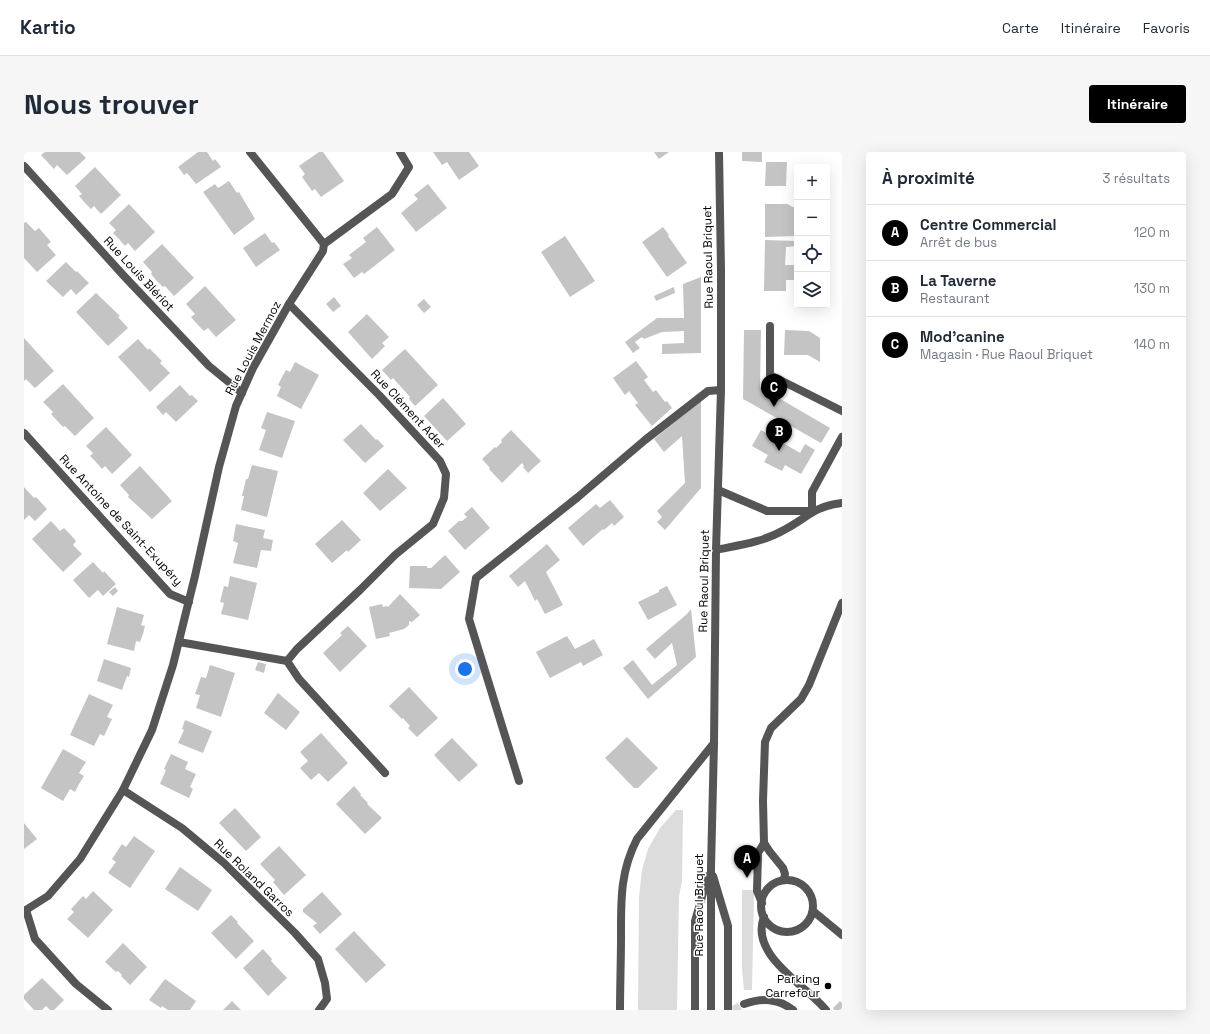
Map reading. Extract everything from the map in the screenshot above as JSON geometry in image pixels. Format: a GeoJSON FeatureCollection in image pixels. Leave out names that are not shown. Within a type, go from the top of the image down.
{"type":"FeatureCollection","features":[{"type":"Feature","properties":{"kind":"street"},"geometry":{"type":"LineString","coordinates":[[250,152],[324,244]]}},
{"type":"Feature","properties":{"kind":"street","name":"Rue Louis Mermoz"},"geometry":{"type":"LineString","coordinates":[[189,602],[219,467],[236,406],[253,368],[289,304],[323,251],[324,244],[392,194],[409,167],[400,152]]}},
{"type":"Feature","properties":{"kind":"street","name":"Rue Raoul Briquet"},"geometry":{"type":"LineString","coordinates":[[711,1010],[711,868],[716,550],[721,390],[719,152]]}},
{"type":"Feature","properties":{"kind":"street","name":"Rue Louis Blériot"},"geometry":{"type":"LineString","coordinates":[[24,166],[124,276],[209,366],[242,393]]}},
{"type":"Feature","properties":{"kind":"street","name":"Rue Clément Ader"},"geometry":{"type":"LineString","coordinates":[[287,660],[395,555],[433,524],[444,498],[446,474],[440,460],[379,395],[289,304]]}},
{"type":"Feature","properties":{"kind":"street"},"geometry":{"type":"LineString","coordinates":[[770,326],[770,375],[842,411]]}},
{"type":"Feature","properties":{"kind":"street"},"geometry":{"type":"LineString","coordinates":[[519,781],[469,619],[476,578],[578,497],[645,440],[708,391],[721,390]]}},
{"type":"Feature","properties":{"kind":"street","name":"Rue Antoine de Saint-Exupéry"},"geometry":{"type":"LineString","coordinates":[[24,433],[170,594],[189,602]]}},
{"type":"Feature","properties":{"kind":"street"},"geometry":{"type":"LineString","coordinates":[[812,511],[812,492],[842,437]]}},
{"type":"Feature","properties":{"kind":"street"},"geometry":{"type":"LineString","coordinates":[[718,490],[766,511],[812,511]]}},
{"type":"Feature","properties":{"kind":"street"},"geometry":{"type":"LineString","coordinates":[[716,550],[754,543],[784,530],[812,511],[830,504],[842,503]]}},
{"type":"Feature","properties":{"kind":"street"},"geometry":{"type":"LineString","coordinates":[[108,1010],[76,984],[34,939],[25,910],[48,896],[80,859],[123,790],[152,730],[173,665],[189,602]]}},
{"type":"Feature","properties":{"kind":"street"},"geometry":{"type":"LineString","coordinates":[[784,880],[785,874],[783,868],[764,843],[763,808],[765,742],[772,728],[801,699],[809,685],[842,603]]}},
{"type":"Feature","properties":{"kind":"street"},"geometry":{"type":"LineString","coordinates":[[179,642],[287,660],[299,679],[385,772]]}},
{"type":"Feature","properties":{"kind":"street"},"geometry":{"type":"LineString","coordinates":[[620,1010],[621,900],[623,877],[629,854],[636,838],[714,743]]}},
{"type":"Feature","properties":{"kind":"street","name":"Rue Roland Garros"},"geometry":{"type":"LineString","coordinates":[[123,790],[182,828],[224,863],[295,933],[318,959],[325,983],[327,999],[319,1010]]}},
{"type":"Feature","properties":{"kind":"street"},"geometry":{"type":"LineString","coordinates":[[762,903],[768,889],[775,884],[784,880],[797,882],[807,889],[812,900],[813,911],[806,924],[793,931],[783,931],[774,928],[764,917],[762,903],[757,891],[758,853],[764,843]]}},
{"type":"Feature","properties":{"kind":"street"},"geometry":{"type":"LineString","coordinates":[[695,1010],[695,921],[711,868]]}},
{"type":"Feature","properties":{"kind":"street"},"geometry":{"type":"LineString","coordinates":[[711,868],[728,926],[728,1010]]}},
{"type":"Feature","properties":{"kind":"street"},"geometry":{"type":"LineString","coordinates":[[813,911],[842,935]]}},
{"type":"Feature","properties":{"kind":"street"},"geometry":{"type":"LineString","coordinates":[[764,917],[761,923],[761,930],[763,942],[769,952],[776,962],[826,1010]]}},
{"type":"Feature","properties":{"kind":"street"},"geometry":{"type":"LineString","coordinates":[[744,1004],[770,1000],[785,1004],[793,1010]]}},
{"type":"Feature","properties":{"kind":"shaded area"},"geometry":{"type":"Polygon","coordinates":[[[676,810],[683,810],[682,881],[679,896],[677,1010],[638,1010],[639,897],[642,870],[648,849],[660,828],[676,810]]]}},
{"type":"Feature","properties":{"kind":"shaded area"},"geometry":{"type":"Polygon","coordinates":[[[742,890],[754,890],[752,990],[744,990],[742,969],[742,890]]]}},
{"type":"Feature","properties":{"kind":"building"},"geometry":{"type":"Polygon","coordinates":[[[45,152],[80,152],[86,158],[67,175],[57,165],[54,169],[41,155],[45,152]]]}},
{"type":"Feature","properties":{"kind":"building"},"geometry":{"type":"Polygon","coordinates":[[[198,152],[207,152],[213,161],[215,159],[221,167],[196,184],[187,173],[184,175],[178,167],[198,152]]]}},
{"type":"Feature","properties":{"kind":"building"},"geometry":{"type":"Polygon","coordinates":[[[319,152],[323,152],[344,181],[321,197],[315,189],[312,191],[302,177],[305,174],[299,166],[319,152]]]}},
{"type":"Feature","properties":{"kind":"building"},"geometry":{"type":"Polygon","coordinates":[[[433,152],[469,152],[479,166],[459,180],[447,162],[442,165],[433,152]]]}},
{"type":"Feature","properties":{"kind":"building"},"geometry":{"type":"Polygon","coordinates":[[[654,152],[669,152],[659,159],[654,152]]]}},
{"type":"Feature","properties":{"kind":"building"},"geometry":{"type":"Polygon","coordinates":[[[742,152],[762,152],[762,162],[742,161],[742,152]]]}},
{"type":"Feature","properties":{"kind":"building"},"geometry":{"type":"Polygon","coordinates":[[[766,162],[787,162],[786,186],[765,186],[766,162]]]}},
{"type":"Feature","properties":{"kind":"building"},"geometry":{"type":"Polygon","coordinates":[[[95,167],[121,195],[101,214],[94,206],[91,209],[85,203],[79,196],[82,194],[75,186],[95,167]]]}},
{"type":"Feature","properties":{"kind":"building"},"geometry":{"type":"Polygon","coordinates":[[[229,181],[237,193],[239,192],[255,219],[234,235],[203,192],[215,184],[218,188],[229,181]]]}},
{"type":"Feature","properties":{"kind":"building"},"geometry":{"type":"Polygon","coordinates":[[[428,184],[447,208],[416,232],[401,213],[418,199],[414,195],[428,184]]]}},
{"type":"Feature","properties":{"kind":"building"},"geometry":{"type":"Polygon","coordinates":[[[129,204],[155,232],[135,251],[128,243],[125,246],[113,233],[116,230],[109,223],[129,204]]]}},
{"type":"Feature","properties":{"kind":"building"},"geometry":{"type":"Polygon","coordinates":[[[765,204],[787,204],[794,208],[794,236],[765,237],[765,204]]]}},
{"type":"Feature","properties":{"kind":"building"},"geometry":{"type":"Polygon","coordinates":[[[26,222],[35,231],[39,228],[51,242],[47,245],[56,255],[37,272],[24,258],[24,223],[26,222]]]}},
{"type":"Feature","properties":{"kind":"building"},"geometry":{"type":"Polygon","coordinates":[[[377,227],[395,250],[364,274],[362,272],[354,278],[343,264],[352,258],[349,255],[366,242],[363,238],[377,227]]]}},
{"type":"Feature","properties":{"kind":"building"},"geometry":{"type":"Polygon","coordinates":[[[663,227],[687,263],[667,277],[642,242],[663,227]]]}},
{"type":"Feature","properties":{"kind":"building"},"geometry":{"type":"Polygon","coordinates":[[[265,233],[272,243],[274,242],[280,250],[256,267],[243,248],[265,233]]]}},
{"type":"Feature","properties":{"kind":"building"},"geometry":{"type":"Polygon","coordinates":[[[565,236],[595,281],[570,297],[541,252],[565,236]]]}},
{"type":"Feature","properties":{"kind":"building"},"geometry":{"type":"Polygon","coordinates":[[[765,240],[794,241],[794,246],[786,247],[785,265],[794,265],[794,280],[786,280],[786,291],[764,291],[765,240]]]}},
{"type":"Feature","properties":{"kind":"building"},"geometry":{"type":"Polygon","coordinates":[[[162,244],[194,278],[174,296],[165,286],[163,287],[157,281],[151,274],[152,272],[143,262],[162,244]]]}},
{"type":"Feature","properties":{"kind":"building"},"geometry":{"type":"Polygon","coordinates":[[[66,262],[89,283],[76,295],[71,289],[63,297],[46,281],[66,262]]]}},
{"type":"Feature","properties":{"kind":"building"},"geometry":{"type":"Polygon","coordinates":[[[701,277],[701,353],[662,354],[662,344],[684,343],[684,331],[662,332],[644,339],[642,337],[635,342],[640,348],[633,353],[625,342],[657,318],[684,318],[683,284],[701,277]]]}},
{"type":"Feature","properties":{"kind":"building"},"geometry":{"type":"Polygon","coordinates":[[[205,286],[236,320],[216,337],[208,328],[204,331],[197,324],[191,317],[195,314],[186,304],[205,286]]]}},
{"type":"Feature","properties":{"kind":"building"},"geometry":{"type":"Polygon","coordinates":[[[674,287],[675,293],[656,301],[654,296],[674,287]]]}},
{"type":"Feature","properties":{"kind":"building"},"geometry":{"type":"Polygon","coordinates":[[[96,293],[120,316],[118,317],[128,328],[108,346],[76,312],[96,293]]]}},
{"type":"Feature","properties":{"kind":"building"},"geometry":{"type":"Polygon","coordinates":[[[334,297],[341,306],[333,312],[326,304],[334,297]]]}},
{"type":"Feature","properties":{"kind":"building"},"geometry":{"type":"Polygon","coordinates":[[[424,299],[431,307],[424,313],[417,305],[424,299]]]}},
{"type":"Feature","properties":{"kind":"building"},"geometry":{"type":"Polygon","coordinates":[[[367,314],[389,337],[382,343],[385,346],[372,359],[348,332],[367,314]]]}},
{"type":"Feature","properties":{"kind":"building"},"geometry":{"type":"Polygon","coordinates":[[[744,330],[761,330],[760,387],[830,428],[821,443],[743,399],[744,330]]]}},
{"type":"Feature","properties":{"kind":"building"},"geometry":{"type":"Polygon","coordinates":[[[785,330],[809,331],[820,338],[820,362],[808,355],[784,355],[785,330]]]}},
{"type":"Feature","properties":{"kind":"building"},"geometry":{"type":"Polygon","coordinates":[[[24,338],[54,371],[35,388],[26,379],[24,381],[24,338]]]}},
{"type":"Feature","properties":{"kind":"building"},"geometry":{"type":"Polygon","coordinates":[[[138,339],[148,350],[149,348],[162,361],[160,363],[170,373],[150,392],[118,357],[138,339]]]}},
{"type":"Feature","properties":{"kind":"building"},"geometry":{"type":"Polygon","coordinates":[[[405,349],[438,385],[415,406],[409,399],[410,397],[393,378],[391,380],[382,370],[405,349]]]}},
{"type":"Feature","properties":{"kind":"building"},"geometry":{"type":"Polygon","coordinates":[[[636,361],[648,377],[644,380],[653,392],[656,390],[665,402],[667,401],[672,408],[652,426],[635,405],[638,403],[629,391],[625,395],[613,378],[636,361]]]}},
{"type":"Feature","properties":{"kind":"building"},"geometry":{"type":"Polygon","coordinates":[[[295,362],[319,375],[301,409],[277,396],[281,387],[278,385],[282,377],[286,370],[290,372],[295,362]]]}},
{"type":"Feature","properties":{"kind":"building"},"geometry":{"type":"Polygon","coordinates":[[[63,384],[94,418],[75,436],[65,426],[63,427],[51,414],[53,412],[43,402],[63,384]]]}},
{"type":"Feature","properties":{"kind":"building"},"geometry":{"type":"Polygon","coordinates":[[[180,385],[190,396],[192,395],[198,401],[176,422],[166,412],[163,415],[156,407],[180,385]]]}},
{"type":"Feature","properties":{"kind":"building"},"geometry":{"type":"Polygon","coordinates":[[[443,398],[466,424],[447,441],[424,416],[443,398]]]}},
{"type":"Feature","properties":{"kind":"building"},"geometry":{"type":"Polygon","coordinates":[[[701,400],[701,488],[665,530],[657,522],[662,517],[657,511],[685,483],[682,436],[664,452],[654,439],[701,400]]]}},
{"type":"Feature","properties":{"kind":"building"},"geometry":{"type":"Polygon","coordinates":[[[267,412],[295,421],[282,458],[259,450],[266,430],[261,428],[267,412]]]}},
{"type":"Feature","properties":{"kind":"building"},"geometry":{"type":"Polygon","coordinates":[[[361,424],[384,446],[365,463],[343,440],[361,424]]]}},
{"type":"Feature","properties":{"kind":"building"},"geometry":{"type":"Polygon","coordinates":[[[106,427],[132,455],[112,474],[105,466],[102,469],[90,456],[93,453],[86,446],[106,427]]]}},
{"type":"Feature","properties":{"kind":"building"},"geometry":{"type":"Polygon","coordinates":[[[511,430],[541,461],[528,473],[523,467],[524,466],[522,463],[502,483],[482,459],[502,442],[501,440],[511,430]]]}},
{"type":"Feature","properties":{"kind":"building"},"geometry":{"type":"Polygon","coordinates":[[[761,430],[800,453],[805,444],[815,450],[801,474],[785,465],[782,471],[764,462],[768,455],[752,446],[761,430]]]}},
{"type":"Feature","properties":{"kind":"building"},"geometry":{"type":"Polygon","coordinates":[[[252,465],[278,471],[267,517],[241,510],[244,496],[242,496],[246,479],[248,479],[252,465]]]}},
{"type":"Feature","properties":{"kind":"building"},"geometry":{"type":"Polygon","coordinates":[[[140,466],[172,501],[152,519],[128,497],[129,495],[120,485],[140,466]]]}},
{"type":"Feature","properties":{"kind":"building"},"geometry":{"type":"Polygon","coordinates":[[[388,469],[407,488],[380,511],[363,493],[388,469]]]}},
{"type":"Feature","properties":{"kind":"building"},"geometry":{"type":"Polygon","coordinates":[[[24,487],[47,509],[35,521],[29,515],[24,520],[24,487]]]}},
{"type":"Feature","properties":{"kind":"building"},"geometry":{"type":"Polygon","coordinates":[[[610,500],[624,517],[614,526],[612,523],[604,530],[603,529],[583,546],[568,528],[596,504],[600,508],[610,500]]]}},
{"type":"Feature","properties":{"kind":"building"},"geometry":{"type":"Polygon","coordinates":[[[472,507],[490,528],[465,550],[448,531],[459,521],[462,521],[467,517],[464,514],[472,507]]]}},
{"type":"Feature","properties":{"kind":"building"},"geometry":{"type":"Polygon","coordinates":[[[342,520],[361,540],[348,552],[347,550],[332,563],[315,544],[342,520]]]}},
{"type":"Feature","properties":{"kind":"building"},"geometry":{"type":"Polygon","coordinates":[[[51,521],[60,531],[64,528],[70,534],[76,541],[73,545],[82,554],[63,572],[32,539],[51,521]]]}},
{"type":"Feature","properties":{"kind":"building"},"geometry":{"type":"Polygon","coordinates":[[[236,524],[265,530],[263,538],[273,540],[271,551],[261,550],[257,568],[233,563],[238,543],[233,541],[236,524]]]}},
{"type":"Feature","properties":{"kind":"building"},"geometry":{"type":"Polygon","coordinates":[[[547,544],[560,560],[546,572],[563,605],[545,614],[537,599],[535,601],[525,581],[518,587],[509,576],[547,544]]]}},
{"type":"Feature","properties":{"kind":"building"},"geometry":{"type":"Polygon","coordinates":[[[445,555],[460,572],[441,589],[409,588],[410,566],[427,566],[427,568],[431,568],[445,555]]]}},
{"type":"Feature","properties":{"kind":"building"},"geometry":{"type":"Polygon","coordinates":[[[93,562],[116,584],[103,596],[98,590],[89,598],[73,580],[93,562]]]}},
{"type":"Feature","properties":{"kind":"building"},"geometry":{"type":"Polygon","coordinates":[[[230,576],[257,583],[248,620],[221,614],[224,603],[220,602],[224,586],[228,587],[230,576]]]}},
{"type":"Feature","properties":{"kind":"building"},"geometry":{"type":"Polygon","coordinates":[[[667,586],[677,605],[648,620],[638,602],[659,592],[659,590],[667,586]]]}},
{"type":"Feature","properties":{"kind":"building"},"geometry":{"type":"Polygon","coordinates":[[[115,587],[118,591],[113,596],[109,592],[115,587]]]}},
{"type":"Feature","properties":{"kind":"building"},"geometry":{"type":"Polygon","coordinates":[[[400,594],[420,615],[412,622],[409,621],[409,625],[404,629],[389,633],[390,636],[376,639],[369,607],[382,604],[383,607],[388,607],[400,594]]]}},
{"type":"Feature","properties":{"kind":"building"},"geometry":{"type":"Polygon","coordinates":[[[117,607],[144,615],[141,625],[145,626],[143,634],[140,642],[136,641],[134,651],[107,644],[117,607]]]}},
{"type":"Feature","properties":{"kind":"building"},"geometry":{"type":"Polygon","coordinates":[[[691,609],[696,657],[648,699],[623,668],[633,660],[652,685],[677,665],[672,643],[655,659],[646,649],[691,609]]]}},
{"type":"Feature","properties":{"kind":"building"},"geometry":{"type":"Polygon","coordinates":[[[348,626],[367,646],[340,672],[323,653],[342,635],[340,633],[348,626]]]}},
{"type":"Feature","properties":{"kind":"building"},"geometry":{"type":"Polygon","coordinates":[[[567,636],[575,649],[594,639],[603,655],[583,666],[581,662],[550,678],[536,652],[567,636]]]}},
{"type":"Feature","properties":{"kind":"building"},"geometry":{"type":"Polygon","coordinates":[[[104,659],[131,668],[129,677],[127,676],[122,690],[97,681],[104,659]]]}},
{"type":"Feature","properties":{"kind":"building"},"geometry":{"type":"Polygon","coordinates":[[[258,662],[266,664],[264,673],[255,670],[258,662]]]}},
{"type":"Feature","properties":{"kind":"building"},"geometry":{"type":"Polygon","coordinates":[[[210,665],[235,673],[221,717],[196,708],[200,695],[195,694],[201,677],[206,678],[210,665]]]}},
{"type":"Feature","properties":{"kind":"building"},"geometry":{"type":"Polygon","coordinates":[[[409,687],[438,718],[417,737],[408,728],[410,726],[403,718],[402,719],[389,706],[409,687]]]}},
{"type":"Feature","properties":{"kind":"building"},"geometry":{"type":"Polygon","coordinates":[[[278,693],[300,712],[286,730],[264,713],[278,693]]]}},
{"type":"Feature","properties":{"kind":"building"},"geometry":{"type":"Polygon","coordinates":[[[89,694],[113,705],[107,717],[112,719],[104,736],[100,734],[94,746],[70,735],[89,694]]]}},
{"type":"Feature","properties":{"kind":"building"},"geometry":{"type":"Polygon","coordinates":[[[185,720],[212,731],[203,753],[178,743],[184,730],[182,729],[185,720]]]}},
{"type":"Feature","properties":{"kind":"building"},"geometry":{"type":"Polygon","coordinates":[[[321,733],[348,763],[328,782],[319,773],[311,780],[300,768],[308,761],[300,752],[321,733]]]}},
{"type":"Feature","properties":{"kind":"building"},"geometry":{"type":"Polygon","coordinates":[[[627,737],[658,768],[638,788],[634,788],[605,758],[627,737]]]}},
{"type":"Feature","properties":{"kind":"building"},"geometry":{"type":"Polygon","coordinates":[[[452,738],[478,765],[459,782],[434,755],[452,738]]]}},
{"type":"Feature","properties":{"kind":"building"},"geometry":{"type":"Polygon","coordinates":[[[63,749],[86,762],[79,773],[84,776],[75,792],[70,789],[63,801],[41,788],[63,749]]]}},
{"type":"Feature","properties":{"kind":"building"},"geometry":{"type":"Polygon","coordinates":[[[171,754],[188,762],[185,769],[196,774],[190,787],[193,789],[189,798],[160,784],[166,770],[164,769],[171,754]]]}},
{"type":"Feature","properties":{"kind":"building"},"geometry":{"type":"Polygon","coordinates":[[[354,786],[368,803],[367,804],[382,818],[365,834],[336,804],[354,786]]]}},
{"type":"Feature","properties":{"kind":"building"},"geometry":{"type":"Polygon","coordinates":[[[235,808],[261,837],[246,851],[219,823],[235,808]]]}},
{"type":"Feature","properties":{"kind":"building"},"geometry":{"type":"Polygon","coordinates":[[[24,823],[37,839],[24,849],[24,823]]]}},
{"type":"Feature","properties":{"kind":"building"},"geometry":{"type":"Polygon","coordinates":[[[134,836],[155,851],[130,888],[108,873],[116,862],[112,859],[122,844],[126,847],[134,836]]]}},
{"type":"Feature","properties":{"kind":"building"},"geometry":{"type":"Polygon","coordinates":[[[279,846],[306,875],[284,895],[273,882],[275,880],[260,864],[279,846]]]}},
{"type":"Feature","properties":{"kind":"building"},"geometry":{"type":"Polygon","coordinates":[[[180,867],[212,890],[198,911],[165,889],[180,867]]]}},
{"type":"Feature","properties":{"kind":"building"},"geometry":{"type":"Polygon","coordinates":[[[93,891],[113,910],[88,938],[67,919],[74,912],[71,909],[83,896],[86,899],[93,891]]]}},
{"type":"Feature","properties":{"kind":"building"},"geometry":{"type":"Polygon","coordinates":[[[322,892],[342,914],[320,934],[313,926],[317,923],[303,912],[303,909],[322,892]]]}},
{"type":"Feature","properties":{"kind":"building"},"geometry":{"type":"Polygon","coordinates":[[[231,915],[254,941],[236,959],[211,933],[231,915]]]}},
{"type":"Feature","properties":{"kind":"building"},"geometry":{"type":"Polygon","coordinates":[[[354,931],[386,965],[366,983],[335,949],[354,931]]]}},
{"type":"Feature","properties":{"kind":"building"},"geometry":{"type":"Polygon","coordinates":[[[123,943],[147,967],[130,985],[118,971],[116,972],[105,962],[123,943]]]}},
{"type":"Feature","properties":{"kind":"building"},"geometry":{"type":"Polygon","coordinates":[[[263,949],[272,959],[271,961],[287,978],[268,996],[243,968],[263,949]]]}},
{"type":"Feature","properties":{"kind":"building"},"geometry":{"type":"Polygon","coordinates":[[[42,978],[64,1000],[54,1010],[50,1010],[46,1006],[42,1010],[34,1010],[24,999],[24,995],[42,978]]]}},
{"type":"Feature","properties":{"kind":"building"},"geometry":{"type":"Polygon","coordinates":[[[165,979],[196,1001],[190,1010],[168,1010],[162,1006],[161,1008],[149,1000],[165,979]]]}},
{"type":"Feature","properties":{"kind":"building"},"geometry":{"type":"Polygon","coordinates":[[[232,1001],[241,1010],[223,1010],[232,1001]]]}},
{"type":"Feature","properties":{"kind":"building"},"geometry":{"type":"Polygon","coordinates":[[[840,1001],[842,1003],[842,1010],[834,1010],[833,1008],[840,1001]]]}},
{"type":"Feature","properties":{"kind":"tunnel"},"geometry":{"type":"LineString","coordinates":[[733,1010],[744,1004]]}},
{"type":"Feature","properties":{"kind":"place","name":"Mod'canine"},"geometry":{"type":"Point","coordinates":[774,407]}},
{"type":"Feature","properties":{"kind":"place","name":"La Taverne"},"geometry":{"type":"Point","coordinates":[779,451]}},
{"type":"Feature","properties":{"kind":"place","name":"Centre Commercial"},"geometry":{"type":"Point","coordinates":[747,878]}},
{"type":"Feature","properties":{"kind":"place","name":"Parking Carrefour"},"geometry":{"type":"Point","coordinates":[828,986]}}]}
